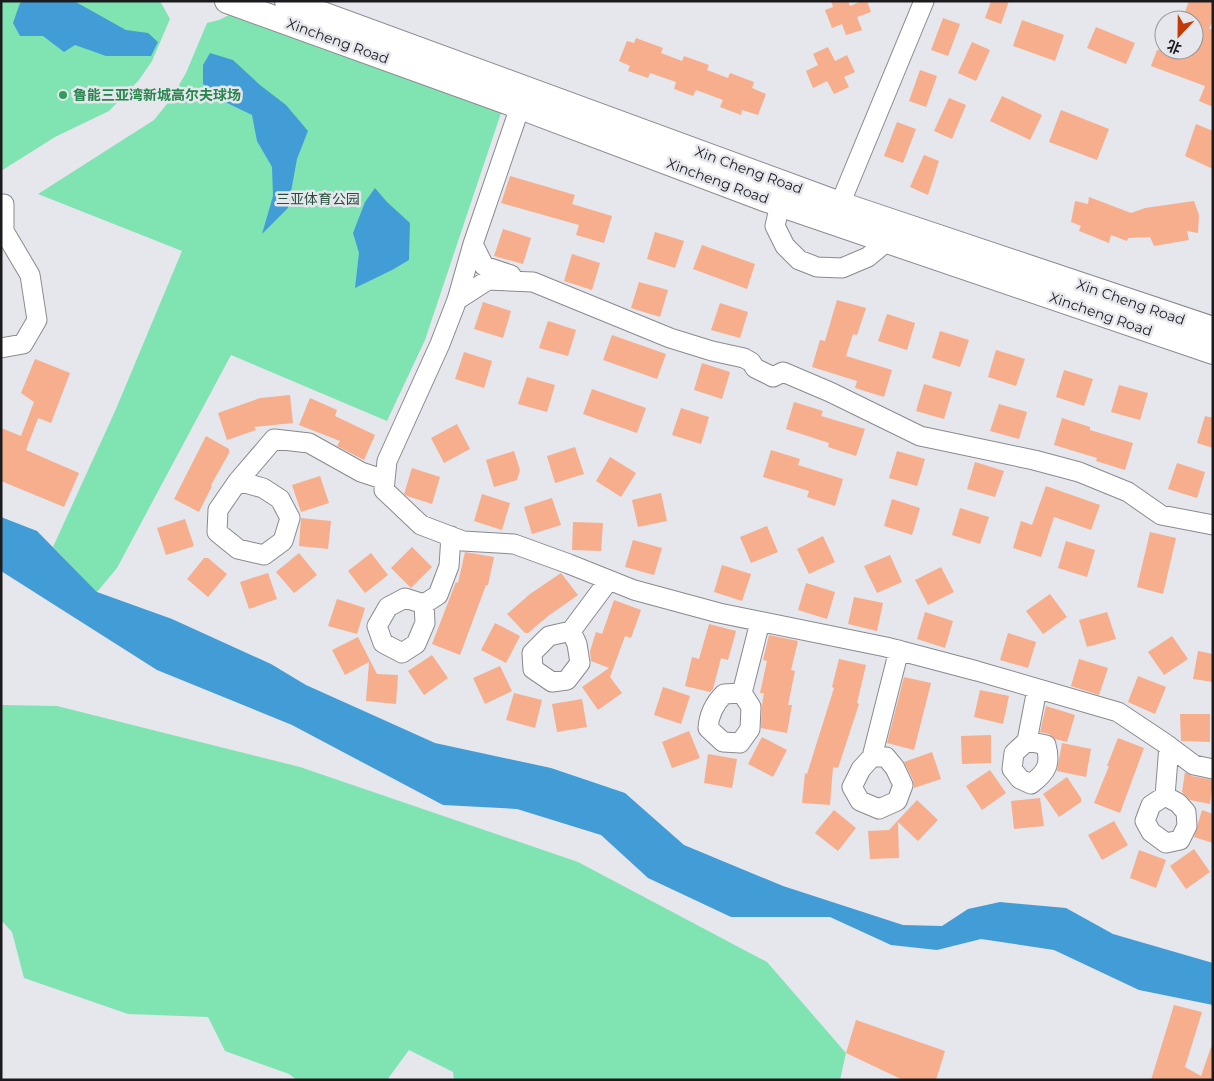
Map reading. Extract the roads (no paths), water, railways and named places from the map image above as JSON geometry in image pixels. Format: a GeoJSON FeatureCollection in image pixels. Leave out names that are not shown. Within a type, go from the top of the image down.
{"type":"FeatureCollection","features":[{"type":"Feature","properties":{"kind":"main road","name":"Xincheng Road"},"geometry":{"type":"LineString","coordinates":[[227,1],[780,204],[1213,352]]}},
{"type":"Feature","properties":{"kind":"main road","name":"Xin Cheng Road"},"geometry":{"type":"LineString","coordinates":[[288,1],[840,204],[1213,329]]}},
{"type":"Feature","properties":{"kind":"street"},"geometry":{"type":"LineString","coordinates":[[840,204],[924,1]]}},
{"type":"Feature","properties":{"kind":"street"},"geometry":{"type":"LineString","coordinates":[[520,107],[473,244],[457,300],[440,344],[387,461],[384,490],[421,525],[463,540],[514,544],[634,590],[719,613],[899,650],[1118,712],[1194,765],[1213,770]]}},
{"type":"Feature","properties":{"kind":"street"},"geometry":{"type":"LineString","coordinates":[[1,348],[23,344],[37,320],[30,275],[4,232],[4,204]]}},
{"type":"Feature","properties":{"kind":"street"},"geometry":{"type":"LineString","coordinates":[[780,204],[775,226],[785,246],[799,260],[817,267],[842,268],[868,257],[887,241]]}},
{"type":"Feature","properties":{"kind":"street"},"geometry":{"type":"LineString","coordinates":[[473,244],[484,266],[534,282],[670,338],[712,351],[744,358],[752,362],[755,368],[774,377],[783,372],[830,392],[920,436],[1034,460],[1079,472],[1128,492],[1162,515],[1213,525]]}},
{"type":"Feature","properties":{"kind":"street"},"geometry":{"type":"LineString","coordinates":[[457,300],[488,280],[534,282]]}},
{"type":"Feature","properties":{"kind":"street"},"geometry":{"type":"LineString","coordinates":[[238,481],[274,439],[309,443],[361,472],[385,480]]}},
{"type":"Feature","properties":{"kind":"street"},"geometry":{"type":"LineString","coordinates":[[424,604],[438,595],[449,566],[452,536]]}},
{"type":"Feature","properties":{"kind":"street"},"geometry":{"type":"LineString","coordinates":[[571,631],[608,580]]}},
{"type":"Feature","properties":{"kind":"street"},"geometry":{"type":"LineString","coordinates":[[742,693],[760,622]]}},
{"type":"Feature","properties":{"kind":"street"},"geometry":{"type":"LineString","coordinates":[[872,757],[899,650]]}},
{"type":"Feature","properties":{"kind":"street"},"geometry":{"type":"LineString","coordinates":[[1027,741],[1037,689]]}},
{"type":"Feature","properties":{"kind":"street"},"geometry":{"type":"LineString","coordinates":[[1166,796],[1169,746]]}},
{"type":"Feature","properties":{"kind":"water"},"geometry":{"type":"Polygon","coordinates":[[[23,1],[74,1],[126,30],[148,33],[158,42],[151,56],[106,56],[75,45],[64,52],[43,36],[20,36],[13,23],[20,3],[23,1]]]}},
{"type":"Feature","properties":{"kind":"water"},"geometry":{"type":"Polygon","coordinates":[[[210,53],[233,60],[260,85],[286,105],[308,131],[297,159],[288,208],[262,234],[273,196],[272,167],[257,141],[252,115],[225,102],[203,84],[203,65],[210,53]]]}},
{"type":"Feature","properties":{"kind":"water"},"geometry":{"type":"Polygon","coordinates":[[[375,188],[410,223],[409,260],[355,288],[359,253],[353,233],[365,202],[375,188]]]}},
{"type":"Feature","properties":{"kind":"water"},"geometry":{"type":"Polygon","coordinates":[[[1,517],[37,531],[97,592],[172,619],[271,664],[306,685],[435,743],[551,768],[625,793],[684,845],[783,886],[903,925],[942,926],[968,909],[1000,902],[1066,908],[1113,934],[1213,963],[1213,1005],[1139,990],[1054,950],[981,939],[937,950],[891,945],[830,917],[731,917],[648,878],[601,835],[517,809],[443,805],[292,725],[157,670],[1,571],[1,517]]]}},
{"type":"Feature","properties":{"kind":"place","name":"鲁能三亚湾新城高尔夫球场"},"geometry":{"type":"Point","coordinates":[63,95]}},
{"type":"Feature","properties":{"kind":"park label","name":"三亚体育公园"},"geometry":{"type":"Point","coordinates":[318,199]}}]}
